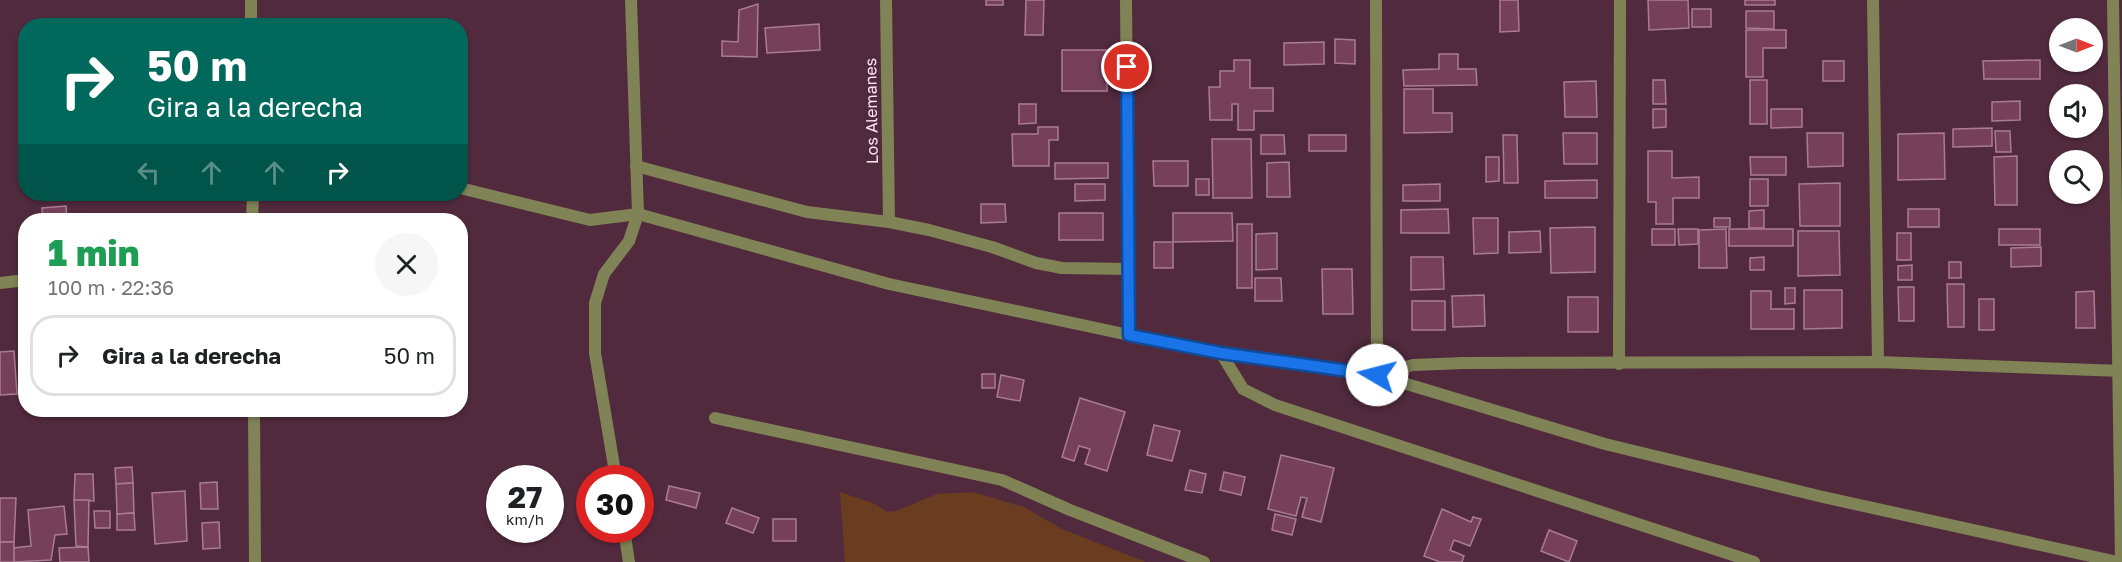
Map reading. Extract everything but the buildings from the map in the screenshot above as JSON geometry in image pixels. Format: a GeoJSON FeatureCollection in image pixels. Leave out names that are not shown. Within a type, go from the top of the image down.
{"type":"FeatureCollection","features":[{"type":"Feature","properties":{"kind":"street"},"geometry":{"type":"LineString","coordinates":[[251,0],[251,18]]}},
{"type":"Feature","properties":{"kind":"street"},"geometry":{"type":"LineString","coordinates":[[614,465],[595,353],[595,303],[604,274],[629,241],[638,214],[631,0]]}},
{"type":"Feature","properties":{"kind":"street","name":"Los Alemanes"},"geometry":{"type":"LineString","coordinates":[[886,0],[889,222]]}},
{"type":"Feature","properties":{"kind":"street"},"geometry":{"type":"LineString","coordinates":[[1126,0],[1129,335]]}},
{"type":"Feature","properties":{"kind":"street"},"geometry":{"type":"LineString","coordinates":[[1376,0],[1377,375]]}},
{"type":"Feature","properties":{"kind":"street"},"geometry":{"type":"LineString","coordinates":[[1619,364],[1620,0]]}},
{"type":"Feature","properties":{"kind":"street"},"geometry":{"type":"LineString","coordinates":[[1873,0],[1878,362]]}},
{"type":"Feature","properties":{"kind":"street"},"geometry":{"type":"LineString","coordinates":[[468,190],[590,220],[638,214],[889,284],[1221,353],[1377,375],[1605,444],[1823,497],[2120,562],[2120,371],[2113,0]]}},
{"type":"Feature","properties":{"kind":"street"},"geometry":{"type":"LineString","coordinates":[[636,166],[807,212],[889,222],[992,247],[1036,263],[1062,268],[1129,269]]}},
{"type":"Feature","properties":{"kind":"street"},"geometry":{"type":"LineString","coordinates":[[0,284],[18,281]]}},
{"type":"Feature","properties":{"kind":"street"},"geometry":{"type":"LineString","coordinates":[[1221,353],[1243,389],[1275,405],[1716,557],[1754,562]]}},
{"type":"Feature","properties":{"kind":"street"},"geometry":{"type":"LineString","coordinates":[[1377,375],[1413,365],[1878,362],[2120,371]]}},
{"type":"Feature","properties":{"kind":"street"},"geometry":{"type":"LineString","coordinates":[[254,417],[255,562]]}},
{"type":"Feature","properties":{"kind":"street"},"geometry":{"type":"LineString","coordinates":[[715,418],[1002,480],[1179,558],[1204,562]]}},
{"type":"Feature","properties":{"kind":"street"},"geometry":{"type":"LineString","coordinates":[[626,543],[629,562]]}},
{"type":"Feature","properties":{"kind":"shaded area"},"geometry":{"type":"Polygon","coordinates":[[[840,492],[875,504],[887,512],[896,511],[937,494],[973,492],[1024,507],[1062,529],[1146,562],[845,562],[840,492]]]}},
{"type":"Feature","properties":{"kind":"route"},"geometry":{"type":"LineString","coordinates":[[1127,67],[1129,335],[1221,353],[1377,375]]}}]}
